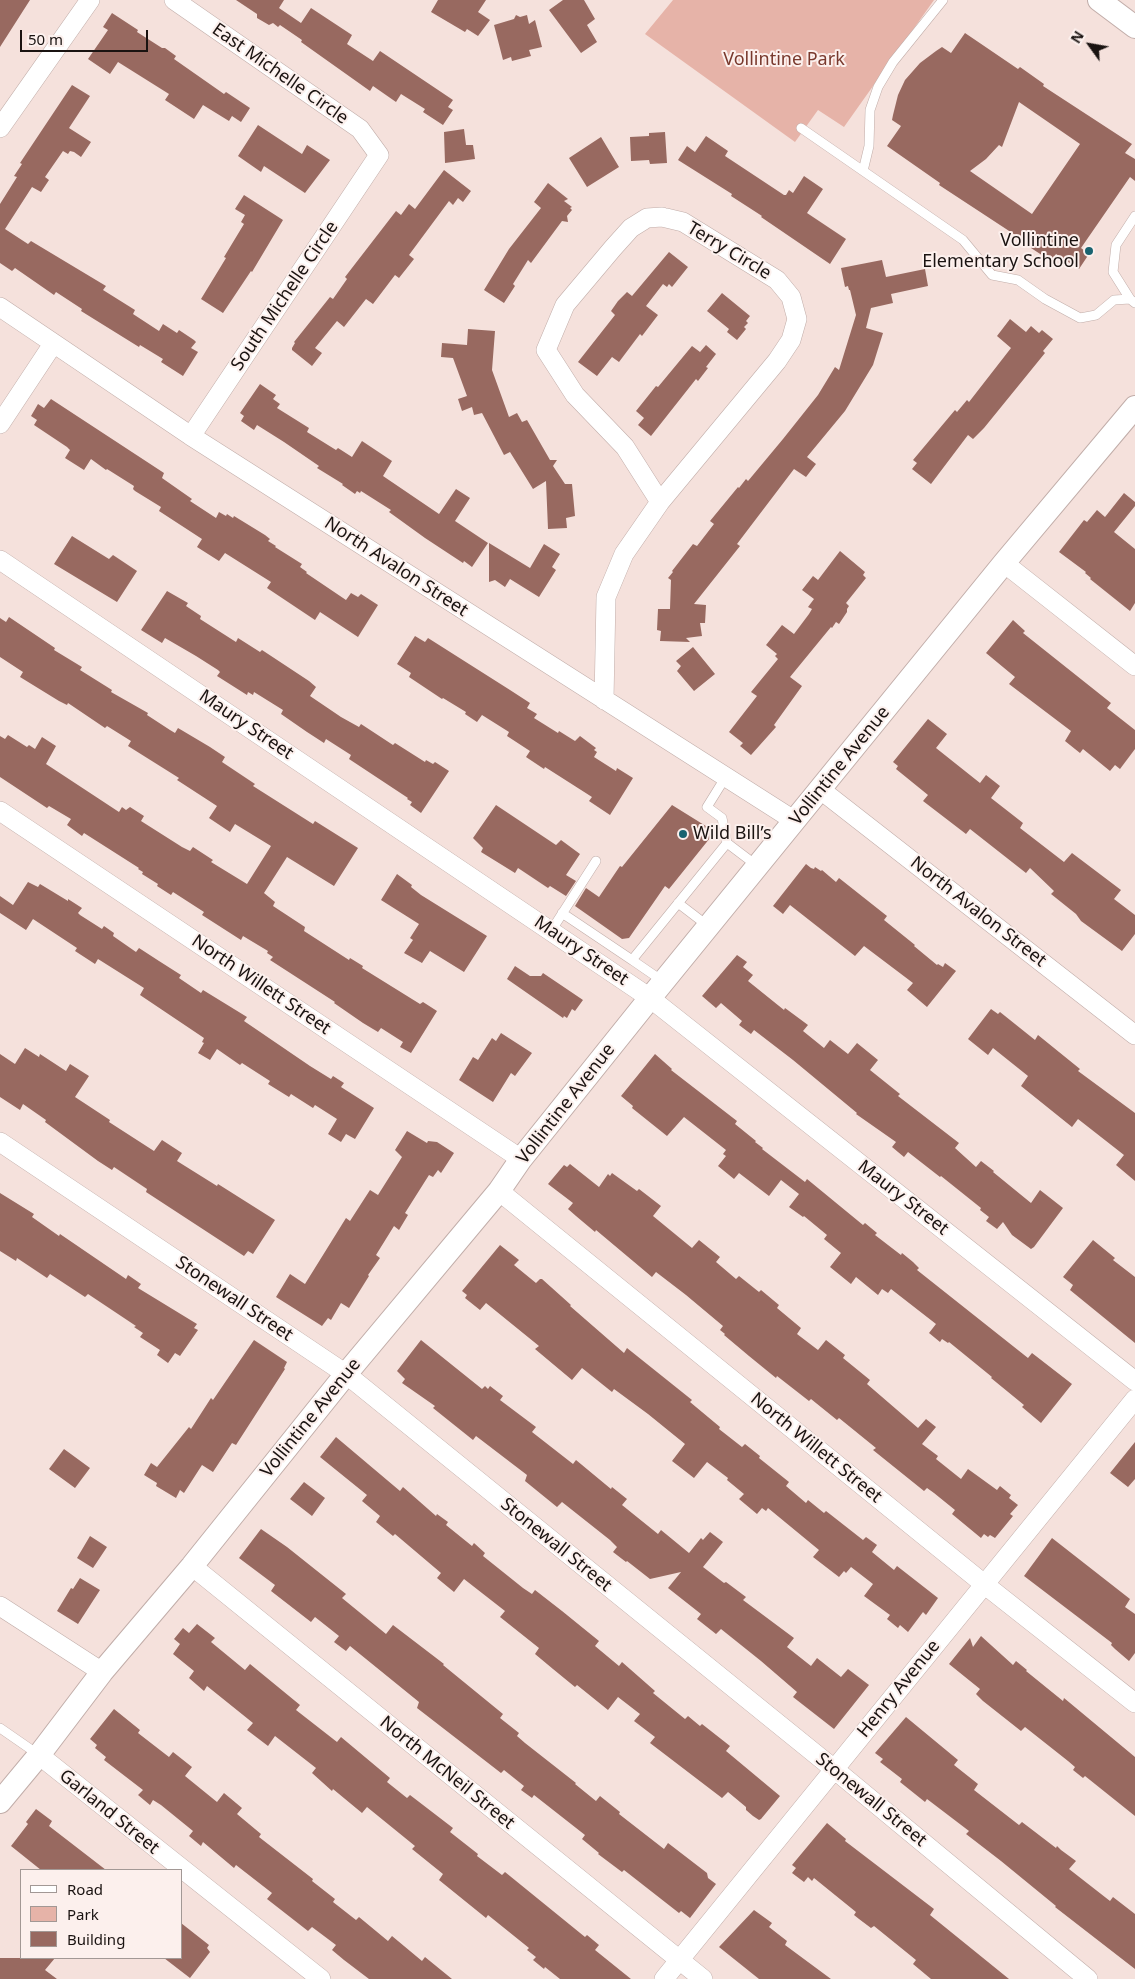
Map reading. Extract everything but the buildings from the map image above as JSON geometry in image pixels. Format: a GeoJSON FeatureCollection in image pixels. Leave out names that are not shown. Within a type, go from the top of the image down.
{"type":"FeatureCollection","features":[{"type":"Feature","properties":{"kind":"street"},"geometry":{"type":"LineString","coordinates":[[0,128],[90,0]]}},
{"type":"Feature","properties":{"kind":"street","name":"East Michelle Circle"},"geometry":{"type":"LineString","coordinates":[[174,0],[360,129],[379,155]]}},
{"type":"Feature","properties":{"kind":"street"},"geometry":{"type":"LineString","coordinates":[[1099,0],[1135,27]]}},
{"type":"Feature","properties":{"kind":"street","name":"South Michelle Circle"},"geometry":{"type":"LineString","coordinates":[[191,436],[379,155]]}},
{"type":"Feature","properties":{"kind":"street","name":"Terry Circle"},"geometry":{"type":"LineString","coordinates":[[604,700],[606,597],[624,554],[660,502],[776,362],[791,340],[797,319],[791,297],[777,280],[683,222],[662,216],[647,218],[631,228],[613,248],[566,305],[546,350],[575,395],[625,447],[660,502]]}},
{"type":"Feature","properties":{"kind":"street","name":"North Avalon Street"},"geometry":{"type":"LineString","coordinates":[[0,307],[191,436],[796,822]]}},
{"type":"Feature","properties":{"kind":"street"},"geometry":{"type":"LineString","coordinates":[[0,424],[53,344]]}},
{"type":"Feature","properties":{"kind":"street","name":"Vollintine Avenue"},"geometry":{"type":"LineString","coordinates":[[0,1802],[39,1756],[102,1672],[192,1566],[346,1374],[499,1191],[521,1160],[657,990],[796,822],[1004,563],[1135,407]]}},
{"type":"Feature","properties":{"kind":"street","name":"Maury Street"},"geometry":{"type":"LineString","coordinates":[[0,560],[551,931],[590,944],[657,990],[1135,1381]]}},
{"type":"Feature","properties":{"kind":"street"},"geometry":{"type":"LineString","coordinates":[[1004,563],[1135,666]]}},
{"type":"Feature","properties":{"kind":"street","name":"North Avalon Street"},"geometry":{"type":"LineString","coordinates":[[821,790],[1135,1035]]}},
{"type":"Feature","properties":{"kind":"street","name":"North Willett Street"},"geometry":{"type":"LineString","coordinates":[[0,812],[521,1160]]}},
{"type":"Feature","properties":{"kind":"street","name":"Stonewall Street"},"geometry":{"type":"LineString","coordinates":[[0,1142],[346,1374],[834,1769],[1088,1979]]}},
{"type":"Feature","properties":{"kind":"street","name":"North Willett Street"},"geometry":{"type":"LineString","coordinates":[[499,1191],[984,1584],[1135,1703]]}},
{"type":"Feature","properties":{"kind":"street","name":"Henry Avenue"},"geometry":{"type":"LineString","coordinates":[[664,1979],[1135,1399]]}},
{"type":"Feature","properties":{"kind":"street","name":"North McNeil Street"},"geometry":{"type":"LineString","coordinates":[[192,1566],[703,1979]]}},
{"type":"Feature","properties":{"kind":"street"},"geometry":{"type":"LineString","coordinates":[[0,1606],[102,1672]]}},
{"type":"Feature","properties":{"kind":"street","name":"Garland Street"},"geometry":{"type":"LineString","coordinates":[[39,1756],[182,1869]]}},
{"type":"Feature","properties":{"kind":"street","name":"Garland Street"},"geometry":{"type":"LineString","coordinates":[[182,1869],[321,1979]]}},
{"type":"Feature","properties":{"kind":"lane"},"geometry":{"type":"LineString","coordinates":[[863,171],[869,146],[870,110],[876,94],[893,62],[943,0]]}},
{"type":"Feature","properties":{"kind":"lane"},"geometry":{"type":"LineString","coordinates":[[801,128],[963,240],[992,275],[1018,280],[1045,299],[1080,318],[1096,315],[1114,300],[1132,301]]}},
{"type":"Feature","properties":{"kind":"lane"},"geometry":{"type":"LineString","coordinates":[[1132,301],[1113,272],[1116,245],[1135,216]]}},
{"type":"Feature","properties":{"kind":"lane"},"geometry":{"type":"LineString","coordinates":[[725,778],[707,807],[722,818],[727,842],[758,867]]}},
{"type":"Feature","properties":{"kind":"lane"},"geometry":{"type":"LineString","coordinates":[[632,960],[727,842]]}},
{"type":"Feature","properties":{"kind":"lane"},"geometry":{"type":"LineString","coordinates":[[551,931],[596,861]]}},
{"type":"Feature","properties":{"kind":"lane"},"geometry":{"type":"LineString","coordinates":[[678,903],[709,927]]}},
{"type":"Feature","properties":{"kind":"lane"},"geometry":{"type":"LineString","coordinates":[[562,913],[590,944],[632,960],[657,990]]}},
{"type":"Feature","properties":{"kind":"lane"},"geometry":{"type":"LineString","coordinates":[[0,1728],[39,1756]]}},
{"type":"Feature","properties":{"kind":"green space","name":"Vollintine Park"},"geometry":{"type":"Polygon","coordinates":[[[673,0],[934,0],[844,127],[818,110],[795,142],[645,34],[673,0]]]}},
{"type":"Feature","properties":{"kind":"place","name":"Vollintine Elementary School"},"geometry":{"type":"Point","coordinates":[1089,251]}},
{"type":"Feature","properties":{"kind":"place","name":"Wild Bill’s"},"geometry":{"type":"Point","coordinates":[683,834]}}]}
